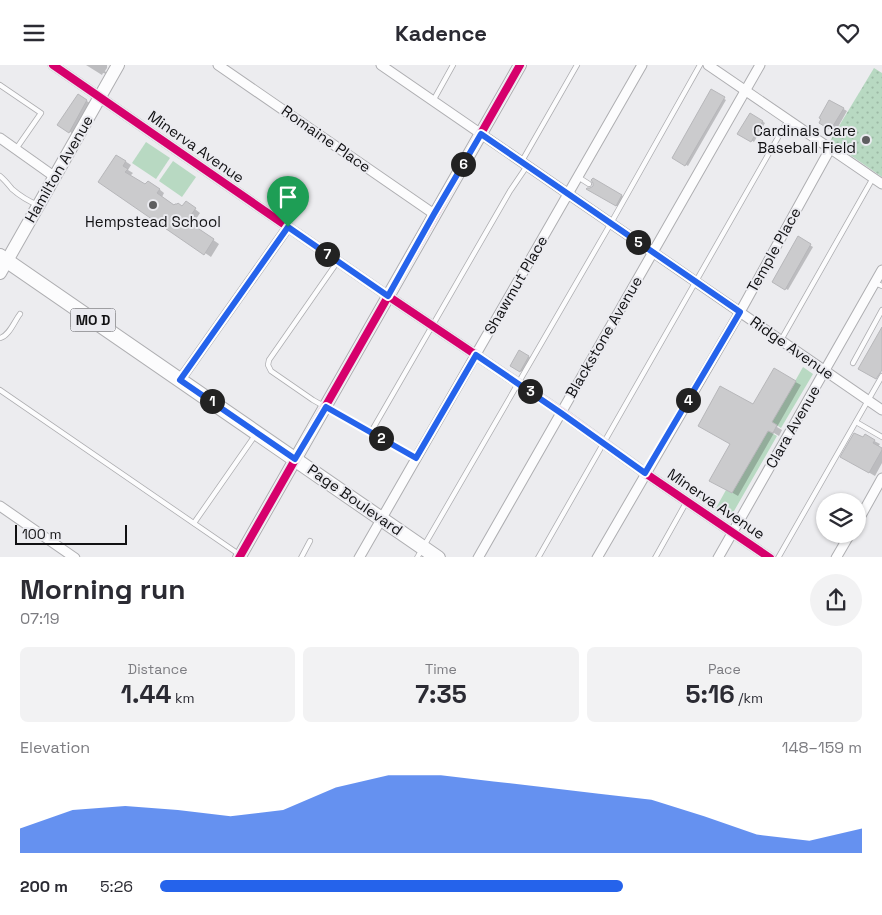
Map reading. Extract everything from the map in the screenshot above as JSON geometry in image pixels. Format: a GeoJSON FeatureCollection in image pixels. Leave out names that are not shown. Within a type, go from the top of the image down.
{"type":"FeatureCollection","features":[{"type":"Feature","properties":{"kind":"main road","name":"Hamilton Avenue"},"geometry":{"type":"LineString","coordinates":[[2,263],[55,177],[118,65]]}},
{"type":"Feature","properties":{"kind":"main road"},"geometry":{"type":"LineString","coordinates":[[239,556],[520,65]]}},
{"type":"Feature","properties":{"kind":"main road","name":"Page Boulevard"},"geometry":{"type":"LineString","coordinates":[[2,263],[180,380],[382,519],[420,552],[438,557]]}},
{"type":"Feature","properties":{"kind":"street","name":"Minerva Avenue"},"geometry":{"type":"LineString","coordinates":[[53,65],[770,557]]}},
{"type":"Feature","properties":{"kind":"street","name":"Romaine Place"},"geometry":{"type":"LineString","coordinates":[[218,65],[434,214]]}},
{"type":"Feature","properties":{"kind":"street","name":"Shawmut Place"},"geometry":{"type":"LineString","coordinates":[[359,557],[642,65]]}},
{"type":"Feature","properties":{"kind":"street"},"geometry":{"type":"LineString","coordinates":[[708,65],[882,184]]}},
{"type":"Feature","properties":{"kind":"street","name":"Blackstone Avenue"},"geometry":{"type":"LineString","coordinates":[[478,557],[760,65]]}},
{"type":"Feature","properties":{"kind":"street","name":"Ridge Avenue"},"geometry":{"type":"LineString","coordinates":[[383,66],[882,410]]}},
{"type":"Feature","properties":{"kind":"street"},"geometry":{"type":"LineString","coordinates":[[0,138],[55,177]]}},
{"type":"Feature","properties":{"kind":"street","name":"Temple Place"},"geometry":{"type":"LineString","coordinates":[[597,557],[740,312],[830,149]]}},
{"type":"Feature","properties":{"kind":"street"},"geometry":{"type":"LineString","coordinates":[[180,380],[288,227]]}},
{"type":"Feature","properties":{"kind":"street","name":"Clara Avenue"},"geometry":{"type":"LineString","coordinates":[[718,557],[825,371],[878,284],[882,270]]}},
{"type":"Feature","properties":{"kind":"street"},"geometry":{"type":"LineString","coordinates":[[866,507],[882,478]]}},
{"type":"Feature","properties":{"kind":"street"},"geometry":{"type":"LineString","coordinates":[[0,506],[75,557]]}},
{"type":"Feature","properties":{"kind":"street"},"geometry":{"type":"LineString","coordinates":[[836,557],[845,543]]}},
{"type":"Feature","properties":{"kind":"lane"},"geometry":{"type":"LineString","coordinates":[[433,101],[453,65]]}},
{"type":"Feature","properties":{"kind":"lane"},"geometry":{"type":"LineString","coordinates":[[371,432],[510,191],[577,65]]}},
{"type":"Feature","properties":{"kind":"lane"},"geometry":{"type":"LineString","coordinates":[[420,552],[700,65]]}},
{"type":"Feature","properties":{"kind":"lane"},"geometry":{"type":"LineString","coordinates":[[0,85],[41,113],[16,149]]}},
{"type":"Feature","properties":{"kind":"lane"},"geometry":{"type":"LineString","coordinates":[[538,557],[788,120]]}},
{"type":"Feature","properties":{"kind":"lane"},"geometry":{"type":"LineString","coordinates":[[0,176],[13,190],[38,206]]}},
{"type":"Feature","properties":{"kind":"lane"},"geometry":{"type":"LineString","coordinates":[[578,177],[589,184]]}},
{"type":"Feature","properties":{"kind":"lane"},"geometry":{"type":"LineString","coordinates":[[780,340],[873,178]]}},
{"type":"Feature","properties":{"kind":"lane"},"geometry":{"type":"LineString","coordinates":[[338,261],[269,359],[268,365],[271,371],[313,400],[416,458]]}},
{"type":"Feature","properties":{"kind":"lane"},"geometry":{"type":"LineString","coordinates":[[853,363],[882,310]]}},
{"type":"Feature","properties":{"kind":"lane"},"geometry":{"type":"LineString","coordinates":[[0,338],[4,338],[8,334],[20,314]]}},
{"type":"Feature","properties":{"kind":"lane"},"geometry":{"type":"LineString","coordinates":[[778,557],[882,376]]}},
{"type":"Feature","properties":{"kind":"lane"},"geometry":{"type":"LineString","coordinates":[[0,390],[239,556]]}},
{"type":"Feature","properties":{"kind":"lane"},"geometry":{"type":"LineString","coordinates":[[856,422],[882,437]]}},
{"type":"Feature","properties":{"kind":"lane"},"geometry":{"type":"LineString","coordinates":[[194,523],[257,433]]}},
{"type":"Feature","properties":{"kind":"lane"},"geometry":{"type":"LineString","coordinates":[[655,557],[687,501]]}},
{"type":"Feature","properties":{"kind":"lane"},"geometry":{"type":"LineString","coordinates":[[301,557],[310,541]]}},
{"type":"Feature","properties":{"kind":"green space"},"geometry":{"type":"Polygon","coordinates":[[[874,68],[882,73],[882,177],[830,141],[874,68]]]}},
{"type":"Feature","properties":{"kind":"green space"},"geometry":{"type":"Polygon","coordinates":[[[146,142],[170,158],[156,179],[132,163],[146,142]]]}},
{"type":"Feature","properties":{"kind":"green space"},"geometry":{"type":"Polygon","coordinates":[[[173,161],[196,177],[182,197],[159,181],[173,161]]]}},
{"type":"Feature","properties":{"kind":"green space"},"geometry":{"type":"Polygon","coordinates":[[[803,367],[813,374],[781,428],[772,422],[803,367]]]}},
{"type":"Feature","properties":{"kind":"green space"},"geometry":{"type":"Polygon","coordinates":[[[768,431],[777,436],[730,518],[693,494],[716,508],[726,490],[732,493],[768,431]]]}},
{"type":"Feature","properties":{"kind":"building"},"geometry":{"type":"Polygon","coordinates":[[[711,89],[725,97],[685,166],[672,158],[711,89]]]}},
{"type":"Feature","properties":{"kind":"building"},"geometry":{"type":"Polygon","coordinates":[[[78,94],[87,100],[69,133],[57,125],[78,94]]]}},
{"type":"Feature","properties":{"kind":"building"},"geometry":{"type":"Polygon","coordinates":[[[829,100],[844,108],[833,126],[831,125],[829,129],[819,123],[821,119],[819,118],[829,100]]]}},
{"type":"Feature","properties":{"kind":"building"},"geometry":{"type":"Polygon","coordinates":[[[750,113],[763,121],[751,142],[737,134],[750,113]]]}},
{"type":"Feature","properties":{"kind":"building","name":"Hempstead School"},"geometry":{"type":"Polygon","coordinates":[[[116,155],[126,161],[123,166],[128,169],[125,172],[145,184],[148,181],[160,189],[157,193],[174,205],[178,203],[182,206],[186,201],[196,208],[187,221],[214,239],[204,255],[98,182],[116,155]]]}},
{"type":"Feature","properties":{"kind":"building"},"geometry":{"type":"Polygon","coordinates":[[[593,178],[622,195],[616,206],[586,189],[593,186],[591,180],[593,178]]]}},
{"type":"Feature","properties":{"kind":"building"},"geometry":{"type":"Polygon","coordinates":[[[798,236],[811,244],[785,290],[772,282],[798,236]]]}},
{"type":"Feature","properties":{"kind":"building"},"geometry":{"type":"Polygon","coordinates":[[[882,327],[882,370],[876,379],[858,369],[882,327]]]}},
{"type":"Feature","properties":{"kind":"building"},"geometry":{"type":"Polygon","coordinates":[[[519,350],[529,356],[520,372],[510,366],[519,350]]]}},
{"type":"Feature","properties":{"kind":"building"},"geometry":{"type":"Polygon","coordinates":[[[774,368],[796,381],[772,422],[777,425],[773,433],[768,431],[732,493],[709,481],[730,444],[698,426],[720,386],[753,404],[774,368]]]}},
{"type":"Feature","properties":{"kind":"building"},"geometry":{"type":"Polygon","coordinates":[[[854,433],[863,437],[865,434],[875,440],[873,443],[882,448],[869,473],[840,457],[854,433]]]}},
{"type":"Feature","properties":{"kind":"cycle path"},"geometry":{"type":"LineString","coordinates":[[53,65],[388,296],[561,412],[645,473],[769,557]]}},
{"type":"Feature","properties":{"kind":"cycle path"},"geometry":{"type":"LineString","coordinates":[[240,557],[520,65]]}},
{"type":"Feature","properties":{"kind":"place","name":"Cardinals Care Baseball Field"},"geometry":{"type":"Point","coordinates":[866,140]}},
{"type":"Feature","properties":{"kind":"place","name":"Hempstead School"},"geometry":{"type":"Point","coordinates":[153,205]}},
{"type":"Feature","properties":{"kind":"route"},"geometry":{"type":"LineString","coordinates":[[481,134],[740,312],[645,473],[476,355],[416,458],[326,407],[295,459],[180,380],[288,227],[388,296],[481,134]]}}]}
